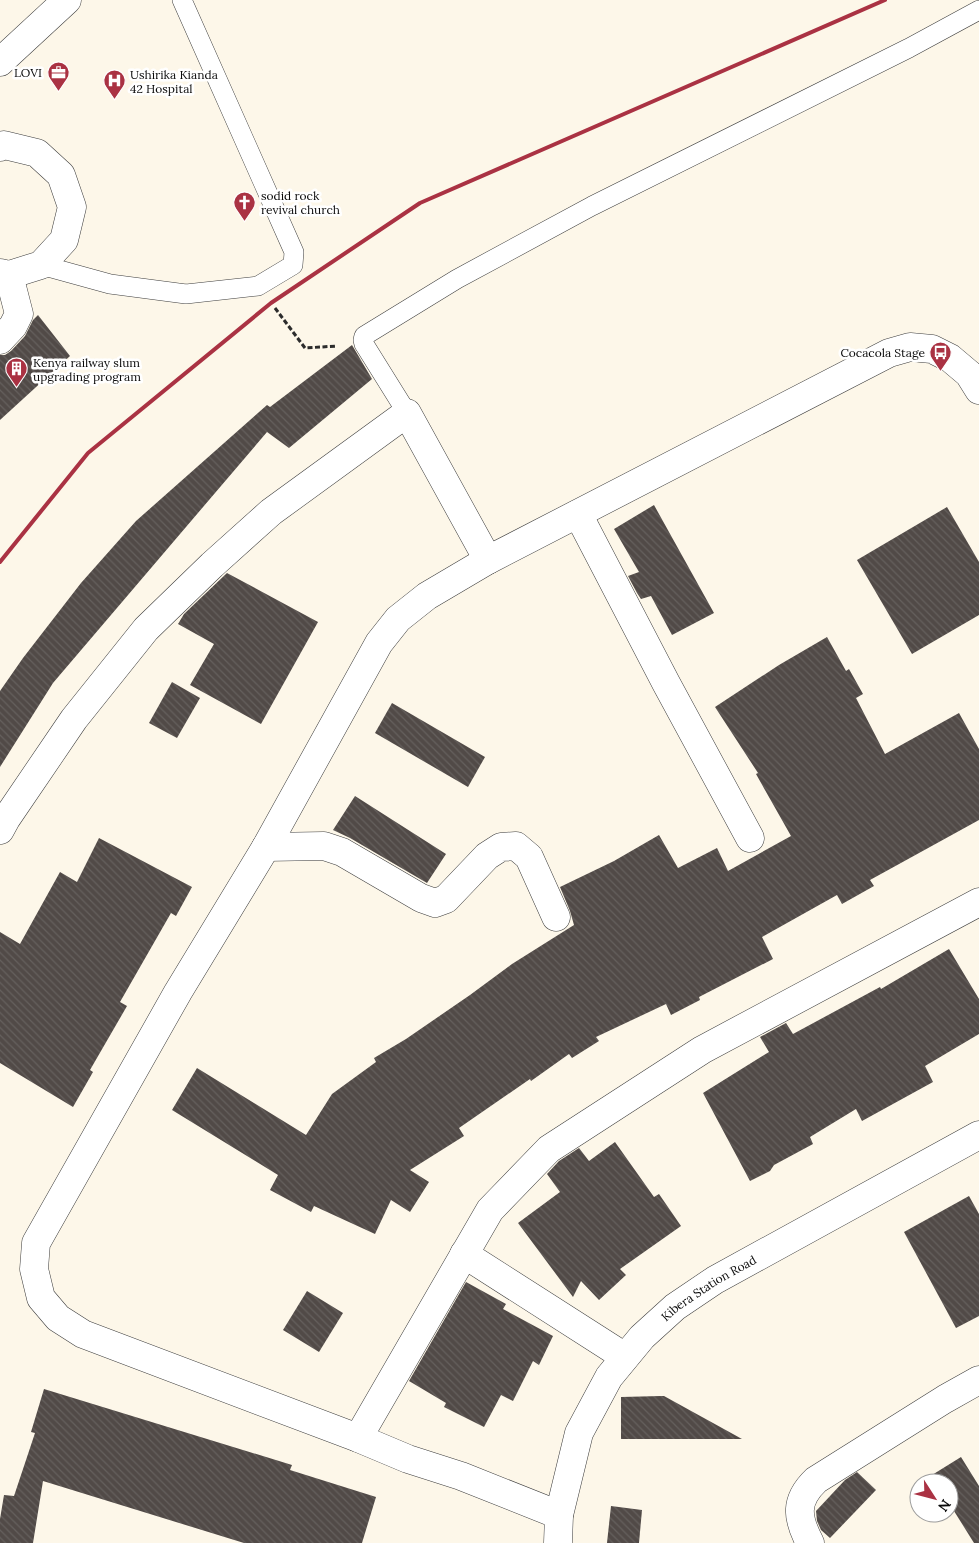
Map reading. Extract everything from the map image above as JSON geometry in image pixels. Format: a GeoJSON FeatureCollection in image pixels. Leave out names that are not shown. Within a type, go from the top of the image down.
{"type":"FeatureCollection","features":[{"type":"Feature","properties":{"kind":"street"},"geometry":{"type":"LineString","coordinates":[[0,62],[67,0]]}},
{"type":"Feature","properties":{"kind":"street"},"geometry":{"type":"LineString","coordinates":[[0,147],[4,145],[37,153],[61,175],[72,207],[64,240],[41,265],[5,274],[19,314],[13,326],[0,340]]}},
{"type":"Feature","properties":{"kind":"street"},"geometry":{"type":"LineString","coordinates":[[559,1515],[461,1476],[408,1459],[358,1438],[83,1334],[58,1318],[41,1298],[34,1269],[36,1243],[178,992],[266,847],[379,643],[398,619],[427,596],[488,560],[889,353],[910,347],[932,349],[950,358],[969,374],[979,390]]}},
{"type":"Feature","properties":{"kind":"street"},"geometry":{"type":"LineString","coordinates":[[0,830],[74,719],[146,629],[212,565],[271,512],[407,414],[488,560]]}},
{"type":"Feature","properties":{"kind":"street"},"geometry":{"type":"LineString","coordinates":[[578,514],[666,684],[750,838]]}},
{"type":"Feature","properties":{"kind":"street"},"geometry":{"type":"LineString","coordinates":[[266,847],[324,846],[342,852],[421,898],[435,903],[446,899],[487,856],[501,847],[516,846],[529,857],[556,917]]}},
{"type":"Feature","properties":{"kind":"street"},"geometry":{"type":"LineString","coordinates":[[358,1438],[490,1210],[549,1149],[702,1050],[979,902]]}},
{"type":"Feature","properties":{"kind":"street","name":"Kibera Station Road"},"geometry":{"type":"LineString","coordinates":[[558,1543],[559,1515],[579,1433],[609,1377],[642,1338],[675,1307],[715,1280],[979,1135]]}},
{"type":"Feature","properties":{"kind":"street"},"geometry":{"type":"LineString","coordinates":[[464,1254],[625,1357]]}},
{"type":"Feature","properties":{"kind":"street"},"geometry":{"type":"LineString","coordinates":[[810,1543],[803,1529],[800,1512],[801,1500],[807,1488],[816,1480],[945,1399],[979,1380]]}},
{"type":"Feature","properties":{"kind":"lane"},"geometry":{"type":"LineString","coordinates":[[41,265],[110,284],[186,294],[258,286],[293,265],[294,252],[182,0]]}},
{"type":"Feature","properties":{"kind":"lane"},"geometry":{"type":"LineString","coordinates":[[407,414],[364,344],[364,336],[457,279],[592,206],[909,48],[979,10]]}},
{"type":"Feature","properties":{"kind":"path"},"geometry":{"type":"LineString","coordinates":[[258,286],[306,348],[364,344]]}},
{"type":"Feature","properties":{"kind":"building","name":"Kenya railway slum upgrading program"},"geometry":{"type":"Polygon","coordinates":[[[38,315],[70,356],[0,420],[0,355],[5,355],[11,351],[25,336],[33,320],[38,315]]]}},
{"type":"Feature","properties":{"kind":"building"},"geometry":{"type":"Polygon","coordinates":[[[352,345],[372,379],[289,448],[267,432],[53,683],[0,767],[0,691],[81,583],[136,521],[267,405],[270,407],[352,345]]]}},
{"type":"Feature","properties":{"kind":"building"},"geometry":{"type":"Polygon","coordinates":[[[654,505],[714,613],[672,635],[651,596],[641,599],[637,593],[628,576],[639,572],[614,529],[654,505]]]}},
{"type":"Feature","properties":{"kind":"building"},"geometry":{"type":"Polygon","coordinates":[[[947,507],[979,562],[979,615],[912,654],[857,560],[947,507]]]}},
{"type":"Feature","properties":{"kind":"building"},"geometry":{"type":"Polygon","coordinates":[[[227,573],[318,622],[261,724],[190,685],[214,644],[178,624],[184,614],[227,573]]]}},
{"type":"Feature","properties":{"kind":"building"},"geometry":{"type":"Polygon","coordinates":[[[827,637],[846,671],[849,669],[863,694],[856,698],[885,754],[959,713],[979,749],[979,820],[870,880],[874,886],[842,904],[837,895],[762,937],[773,959],[699,997],[700,1000],[671,1015],[666,1004],[596,1037],[599,1041],[572,1058],[569,1054],[531,1081],[530,1079],[459,1128],[464,1136],[410,1170],[429,1182],[410,1212],[391,1200],[375,1234],[314,1206],[311,1212],[270,1190],[278,1175],[172,1110],[197,1068],[306,1135],[332,1094],[376,1062],[374,1058],[406,1039],[512,964],[574,925],[560,887],[614,861],[659,835],[678,868],[717,848],[728,871],[791,836],[756,774],[758,773],[715,707],[779,665],[827,637]]]}},
{"type":"Feature","properties":{"kind":"building"},"geometry":{"type":"Polygon","coordinates":[[[172,682],[200,698],[177,738],[149,723],[172,682]]]}},
{"type":"Feature","properties":{"kind":"building"},"geometry":{"type":"Polygon","coordinates":[[[392,703],[485,757],[468,787],[375,733],[392,703]]]}},
{"type":"Feature","properties":{"kind":"building"},"geometry":{"type":"Polygon","coordinates":[[[355,796],[446,854],[427,883],[333,830],[355,796]]]}},
{"type":"Feature","properties":{"kind":"building"},"geometry":{"type":"Polygon","coordinates":[[[99,838],[192,887],[176,916],[171,913],[120,1002],[127,1006],[90,1070],[93,1072],[73,1107],[0,1063],[0,932],[20,944],[60,872],[77,882],[99,838]]]}},
{"type":"Feature","properties":{"kind":"building"},"geometry":{"type":"Polygon","coordinates":[[[949,949],[979,999],[979,1034],[925,1066],[933,1082],[862,1121],[856,1109],[810,1137],[813,1144],[774,1165],[770,1171],[750,1181],[703,1093],[769,1052],[760,1037],[786,1023],[793,1034],[880,987],[881,989],[949,949]]]}},
{"type":"Feature","properties":{"kind":"building"},"geometry":{"type":"Polygon","coordinates":[[[615,1142],[654,1197],[659,1194],[681,1226],[620,1269],[626,1275],[599,1300],[581,1281],[573,1297],[518,1223],[560,1192],[547,1174],[559,1161],[579,1148],[589,1161],[615,1142]]]}},
{"type":"Feature","properties":{"kind":"building"},"geometry":{"type":"Polygon","coordinates":[[[969,1196],[979,1214],[979,1316],[956,1328],[904,1232],[969,1196]]]}},
{"type":"Feature","properties":{"kind":"building"},"geometry":{"type":"Polygon","coordinates":[[[466,1282],[506,1304],[503,1309],[553,1336],[539,1365],[533,1361],[513,1401],[501,1395],[484,1427],[444,1407],[446,1403],[409,1381],[466,1282]]]}},
{"type":"Feature","properties":{"kind":"building"},"geometry":{"type":"Polygon","coordinates":[[[307,1291],[343,1313],[319,1352],[283,1330],[307,1291]]]}},
{"type":"Feature","properties":{"kind":"building"},"geometry":{"type":"Polygon","coordinates":[[[44,1389],[292,1465],[290,1470],[376,1497],[362,1543],[244,1543],[43,1481],[33,1543],[0,1543],[0,1519],[4,1495],[14,1496],[35,1433],[31,1432],[44,1389]]]}},
{"type":"Feature","properties":{"kind":"building"},"geometry":{"type":"Polygon","coordinates":[[[664,1396],[742,1439],[621,1439],[621,1397],[664,1396]]]}},
{"type":"Feature","properties":{"kind":"building"},"geometry":{"type":"Polygon","coordinates":[[[961,1457],[979,1486],[979,1543],[974,1543],[959,1519],[959,1473],[935,1473],[961,1457]]]}},
{"type":"Feature","properties":{"kind":"building"},"geometry":{"type":"Polygon","coordinates":[[[857,1472],[876,1490],[830,1538],[821,1530],[817,1521],[816,1511],[845,1480],[857,1472]]]}},
{"type":"Feature","properties":{"kind":"building"},"geometry":{"type":"Polygon","coordinates":[[[611,1506],[642,1510],[639,1543],[607,1543],[611,1506]]]}},
{"type":"Feature","properties":{"kind":"railway"},"geometry":{"type":"LineString","coordinates":[[0,562],[88,453],[271,303],[420,203],[885,0]]}},
{"type":"Feature","properties":{"kind":"place","name":"LOVI"},"geometry":{"type":"Point","coordinates":[58,91]}},
{"type":"Feature","properties":{"kind":"place","name":"Ushirika Kianda 42 Hospital"},"geometry":{"type":"Point","coordinates":[114,100]}},
{"type":"Feature","properties":{"kind":"place","name":"sodid rock revival church"},"geometry":{"type":"Point","coordinates":[245,221]}},
{"type":"Feature","properties":{"kind":"place","name":"Cocacola Stage"},"geometry":{"type":"Point","coordinates":[941,371]}},
{"type":"Feature","properties":{"kind":"place","name":"Kenya railway slum upgrading program"},"geometry":{"type":"Point","coordinates":[17,388]}}]}
